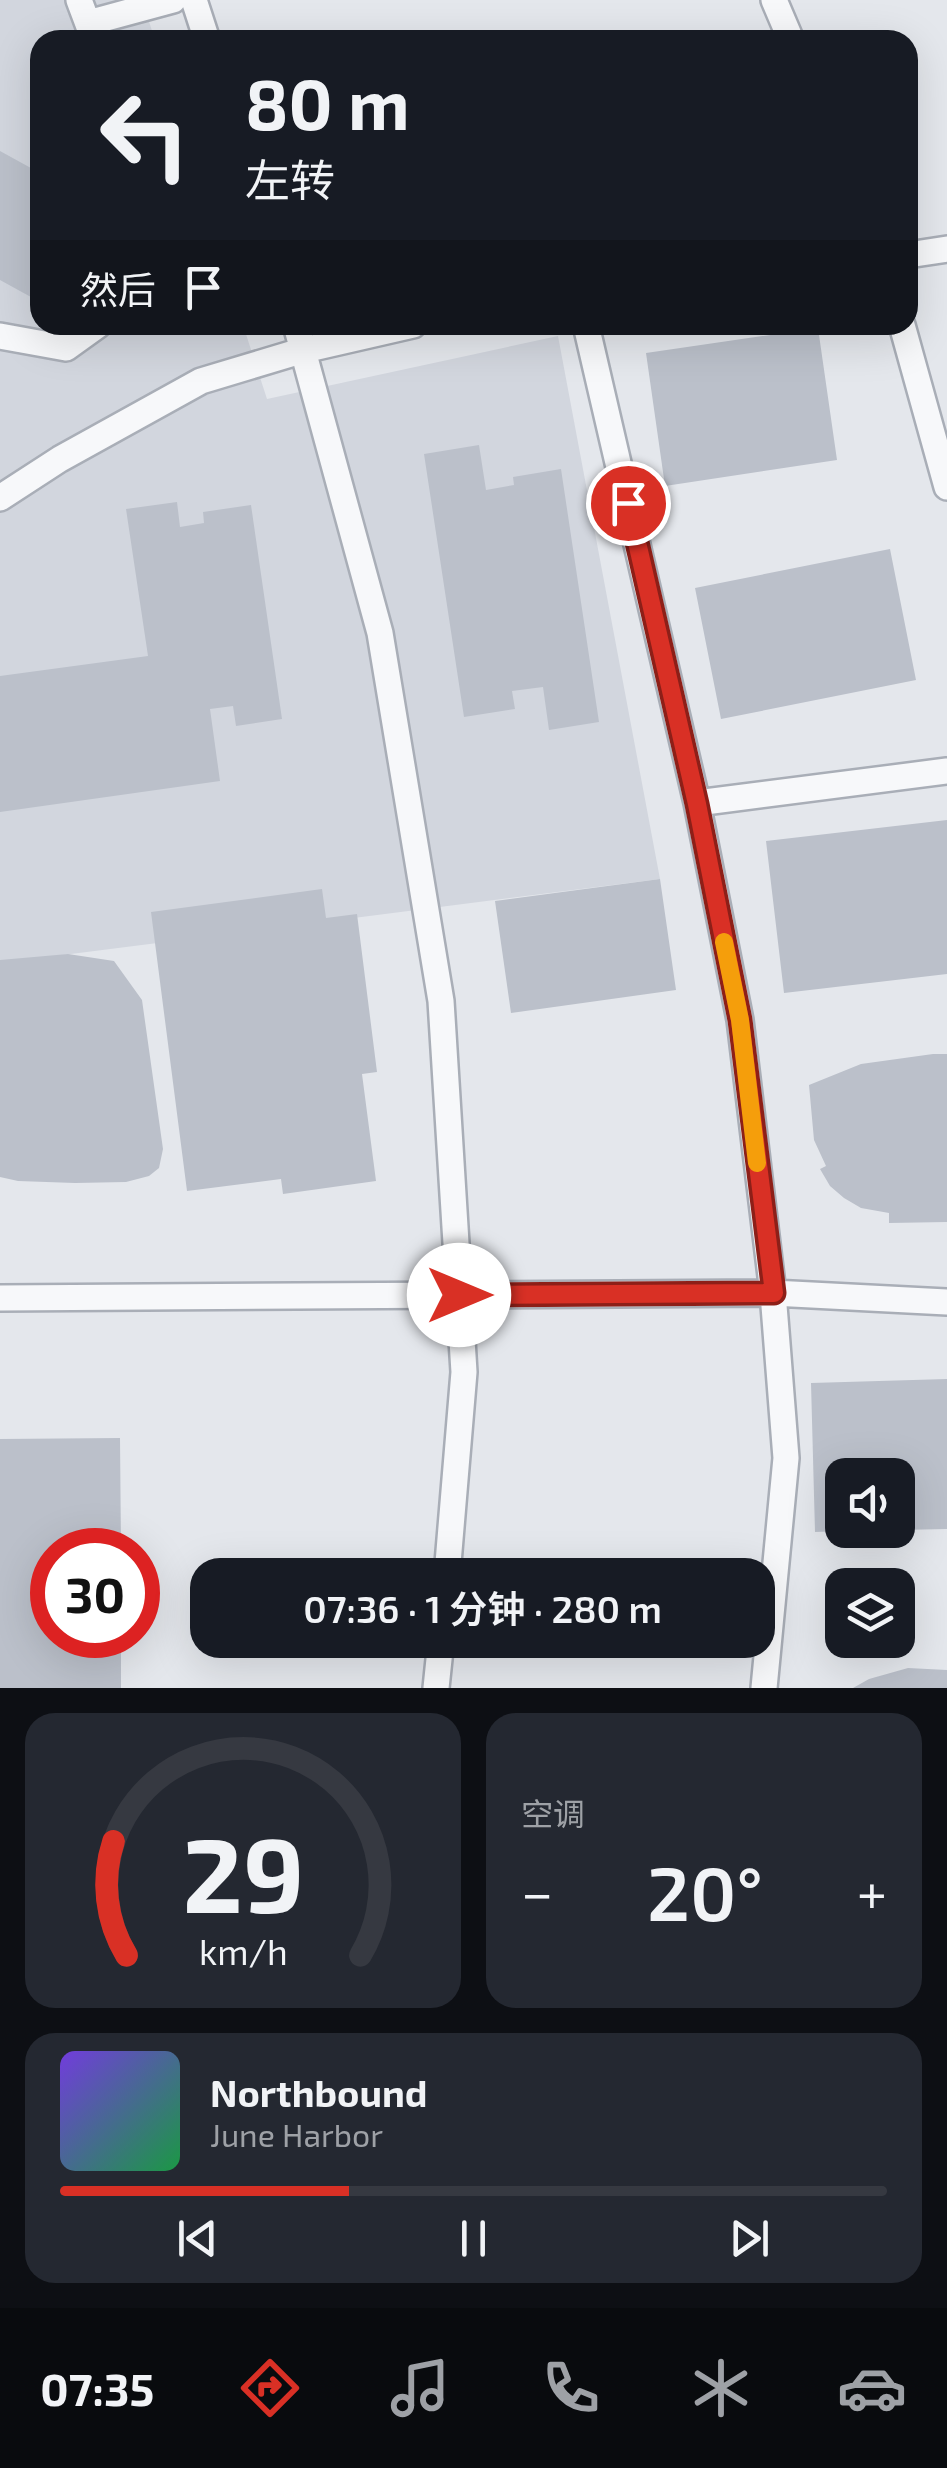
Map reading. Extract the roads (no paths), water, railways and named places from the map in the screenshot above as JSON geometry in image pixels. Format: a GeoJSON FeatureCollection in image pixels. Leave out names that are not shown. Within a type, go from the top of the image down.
{"type":"FeatureCollection","features":[{"type":"Feature","properties":{"kind":"street"},"geometry":{"type":"LineString","coordinates":[[87,21],[174,0]]}},
{"type":"Feature","properties":{"kind":"street"},"geometry":{"type":"LineString","coordinates":[[194,0],[204,30]]}},
{"type":"Feature","properties":{"kind":"street"},"geometry":{"type":"LineString","coordinates":[[774,0],[786,30]]}},
{"type":"Feature","properties":{"kind":"street"},"geometry":{"type":"LineString","coordinates":[[918,253],[947,249]]}},
{"type":"Feature","properties":{"kind":"street"},"geometry":{"type":"LineString","coordinates":[[0,336],[66,348],[84,335]]}},
{"type":"Feature","properties":{"kind":"street"},"geometry":{"type":"LineString","coordinates":[[588,335],[697,804],[740,1020],[774,1293],[786,1458],[764,1688]]}},
{"type":"Feature","properties":{"kind":"street"},"geometry":{"type":"LineString","coordinates":[[905,335],[947,487]]}},
{"type":"Feature","properties":{"kind":"street"},"geometry":{"type":"LineString","coordinates":[[0,498],[60,458],[201,381],[300,337],[380,633],[438,981],[464,1372],[448,1558]]}},
{"type":"Feature","properties":{"kind":"street"},"geometry":{"type":"LineString","coordinates":[[697,804],[947,772]]}},
{"type":"Feature","properties":{"kind":"street"},"geometry":{"type":"LineString","coordinates":[[0,1298],[774,1293],[947,1302]]}},
{"type":"Feature","properties":{"kind":"street"},"geometry":{"type":"LineString","coordinates":[[436,1688],[440,1658]]}}]}
